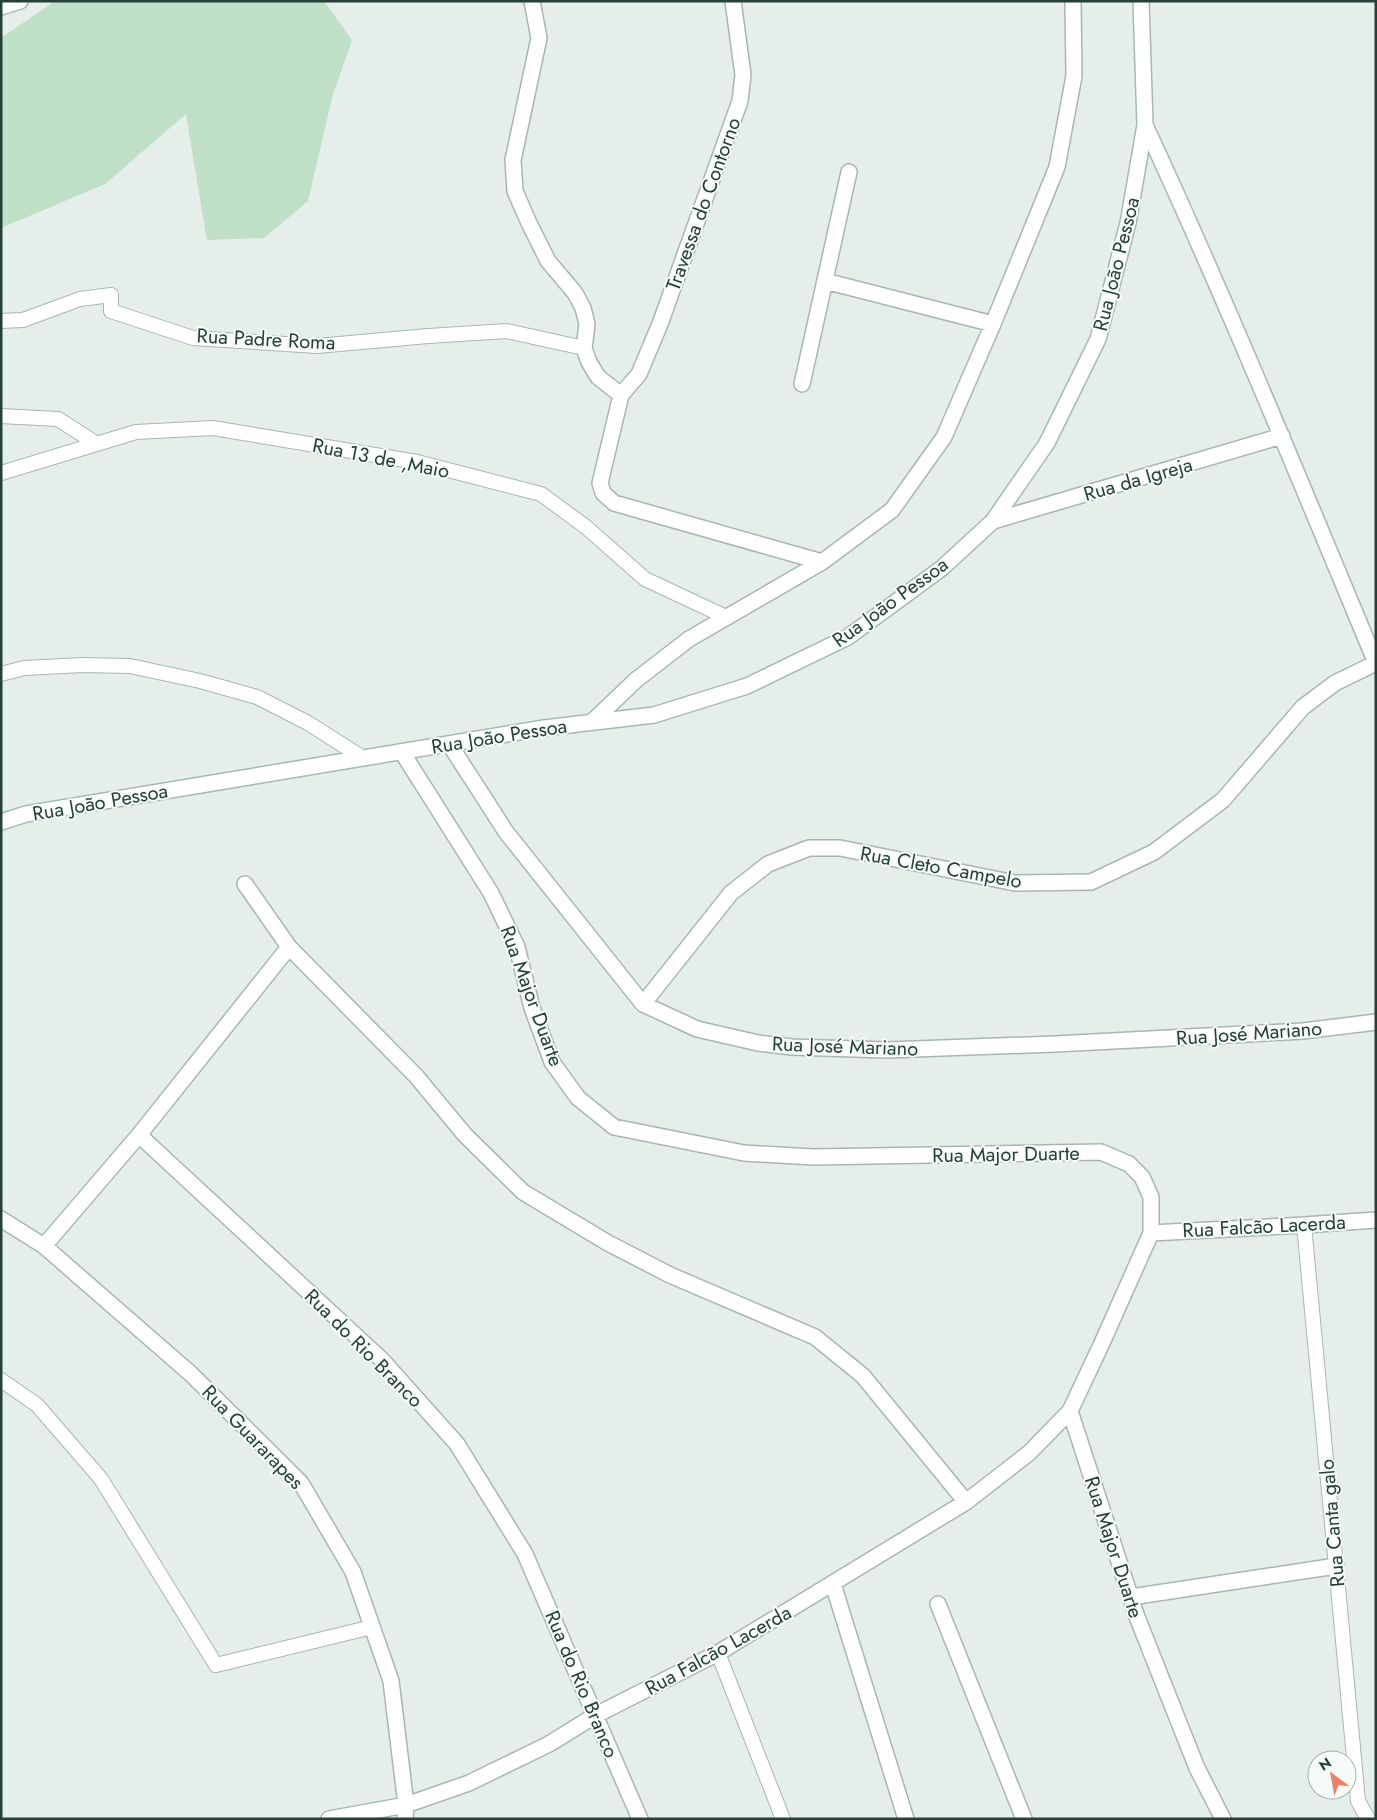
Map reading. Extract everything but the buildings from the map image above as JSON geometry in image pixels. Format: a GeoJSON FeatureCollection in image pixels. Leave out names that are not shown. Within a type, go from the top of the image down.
{"type":"FeatureCollection","features":[{"type":"Feature","properties":{"kind":"street"},"geometry":{"type":"LineString","coordinates":[[1,7],[20,1]]}},
{"type":"Feature","properties":{"kind":"street"},"geometry":{"type":"LineString","coordinates":[[532,1],[539,38],[513,160],[515,191],[548,261],[574,293],[583,308],[587,324],[584,348],[589,362],[598,376],[621,396],[600,483],[603,493],[614,503],[822,562]]}},
{"type":"Feature","properties":{"kind":"street","name":"Travessa do Contorno"},"geometry":{"type":"LineString","coordinates":[[621,396],[639,374],[660,324],[740,101],[743,75],[733,1]]}},
{"type":"Feature","properties":{"kind":"street"},"geometry":{"type":"LineString","coordinates":[[592,722],[644,674],[689,639],[822,562],[892,510],[944,438],[994,324],[1058,167],[1074,76],[1073,1]]}},
{"type":"Feature","properties":{"kind":"street","name":"Rua João Pessoa"},"geometry":{"type":"LineString","coordinates":[[1,822],[26,814],[544,728],[654,715],[747,686],[848,637],[942,568],[993,521],[1047,444],[1098,339],[1128,223],[1145,125],[1141,1]]}},
{"type":"Feature","properties":{"kind":"street"},"geometry":{"type":"LineString","coordinates":[[1145,125],[1194,232],[1282,436],[1376,663]]}},
{"type":"Feature","properties":{"kind":"street"},"geometry":{"type":"LineString","coordinates":[[802,384],[849,172]]}},
{"type":"Feature","properties":{"kind":"street"},"geometry":{"type":"LineString","coordinates":[[825,281],[994,324]]}},
{"type":"Feature","properties":{"kind":"street","name":"Rua da Igreja"},"geometry":{"type":"LineString","coordinates":[[993,521],[1282,436]]}},
{"type":"Feature","properties":{"kind":"street","name":"Rua Cleto Campelo"},"geometry":{"type":"LineString","coordinates":[[644,1004],[731,893],[768,864],[809,848],[840,848],[1015,883],[1090,882],[1154,852],[1216,806],[1303,708],[1335,683],[1376,663]]}},
{"type":"Feature","properties":{"kind":"street","name":"Rua José Mariano"},"geometry":{"type":"LineString","coordinates":[[450,745],[506,832],[644,1004],[697,1029],[758,1043],[792,1047],[887,1050],[1055,1044],[1303,1031],[1376,1022]]}},
{"type":"Feature","properties":{"kind":"street","name":"Rua Major Duarte"},"geometry":{"type":"LineString","coordinates":[[402,752],[491,893],[517,947],[532,1008],[552,1062],[578,1098],[614,1128],[744,1153],[813,1157],[1101,1152],[1129,1164],[1142,1177],[1151,1197],[1151,1233],[1070,1411],[1131,1596],[1197,1768],[1223,1819]]}},
{"type":"Feature","properties":{"kind":"street"},"geometry":{"type":"LineString","coordinates":[[245,884],[289,947],[416,1076],[465,1135],[523,1192],[608,1243],[670,1275],[815,1338],[863,1376],[966,1502]]}},
{"type":"Feature","properties":{"kind":"street"},"geometry":{"type":"LineString","coordinates":[[44,1246],[139,1135],[289,947]]}},
{"type":"Feature","properties":{"kind":"street","name":"Rua do Rio Branco"},"geometry":{"type":"LineString","coordinates":[[139,1135],[382,1360],[457,1444],[526,1554],[640,1819]]}},
{"type":"Feature","properties":{"kind":"street","name":"Rua Guararapes"},"geometry":{"type":"LineString","coordinates":[[1,1219],[44,1246],[191,1374],[301,1483],[353,1572],[391,1681],[405,1812]]}},
{"type":"Feature","properties":{"kind":"street","name":"Rua Falcão Lacerda"},"geometry":{"type":"LineString","coordinates":[[1151,1233],[1376,1220]]}},
{"type":"Feature","properties":{"kind":"street","name":"Rua Falcão Lacerda"},"geometry":{"type":"LineString","coordinates":[[329,1819],[405,1812],[549,1744],[596,1715],[718,1653],[966,1502],[1029,1453],[1070,1411]]}},
{"type":"Feature","properties":{"kind":"street"},"geometry":{"type":"LineString","coordinates":[[1131,1596],[1336,1566]]}},
{"type":"Feature","properties":{"kind":"street"},"geometry":{"type":"LineString","coordinates":[[833,1584],[906,1819]]}},
{"type":"Feature","properties":{"kind":"street"},"geometry":{"type":"LineString","coordinates":[[938,1604],[1024,1819]]}},
{"type":"Feature","properties":{"kind":"lane","name":"Rua Padre Roma"},"geometry":{"type":"LineString","coordinates":[[1,321],[23,320],[80,299],[111,295],[111,311],[194,338],[317,346],[507,331],[584,348]]}},
{"type":"Feature","properties":{"kind":"lane"},"geometry":{"type":"LineString","coordinates":[[1,416],[58,419],[97,444]]}},
{"type":"Feature","properties":{"kind":"lane","name":"Rua 13 de ,Maio"},"geometry":{"type":"LineString","coordinates":[[1,473],[136,432],[213,428],[417,462],[541,494],[586,527],[645,579],[726,617]]}},
{"type":"Feature","properties":{"kind":"lane"},"geometry":{"type":"LineString","coordinates":[[1,674],[24,668],[83,665],[130,666],[200,681],[258,697],[308,723],[363,758]]}},
{"type":"Feature","properties":{"kind":"lane","name":"Rua Canta galo"},"geometry":{"type":"LineString","coordinates":[[1304,1225],[1358,1801],[1368,1819]]}},
{"type":"Feature","properties":{"kind":"lane"},"geometry":{"type":"LineString","coordinates":[[1,1380],[37,1405],[102,1479],[216,1666],[372,1627]]}},
{"type":"Feature","properties":{"kind":"lane"},"geometry":{"type":"LineString","coordinates":[[718,1653],[783,1819]]}},
{"type":"Feature","properties":{"kind":"green space"},"geometry":{"type":"Polygon","coordinates":[[[55,1],[324,1],[352,40],[333,94],[308,201],[264,238],[207,240],[186,114],[105,184],[1,228],[1,38],[55,1]]]}}]}
